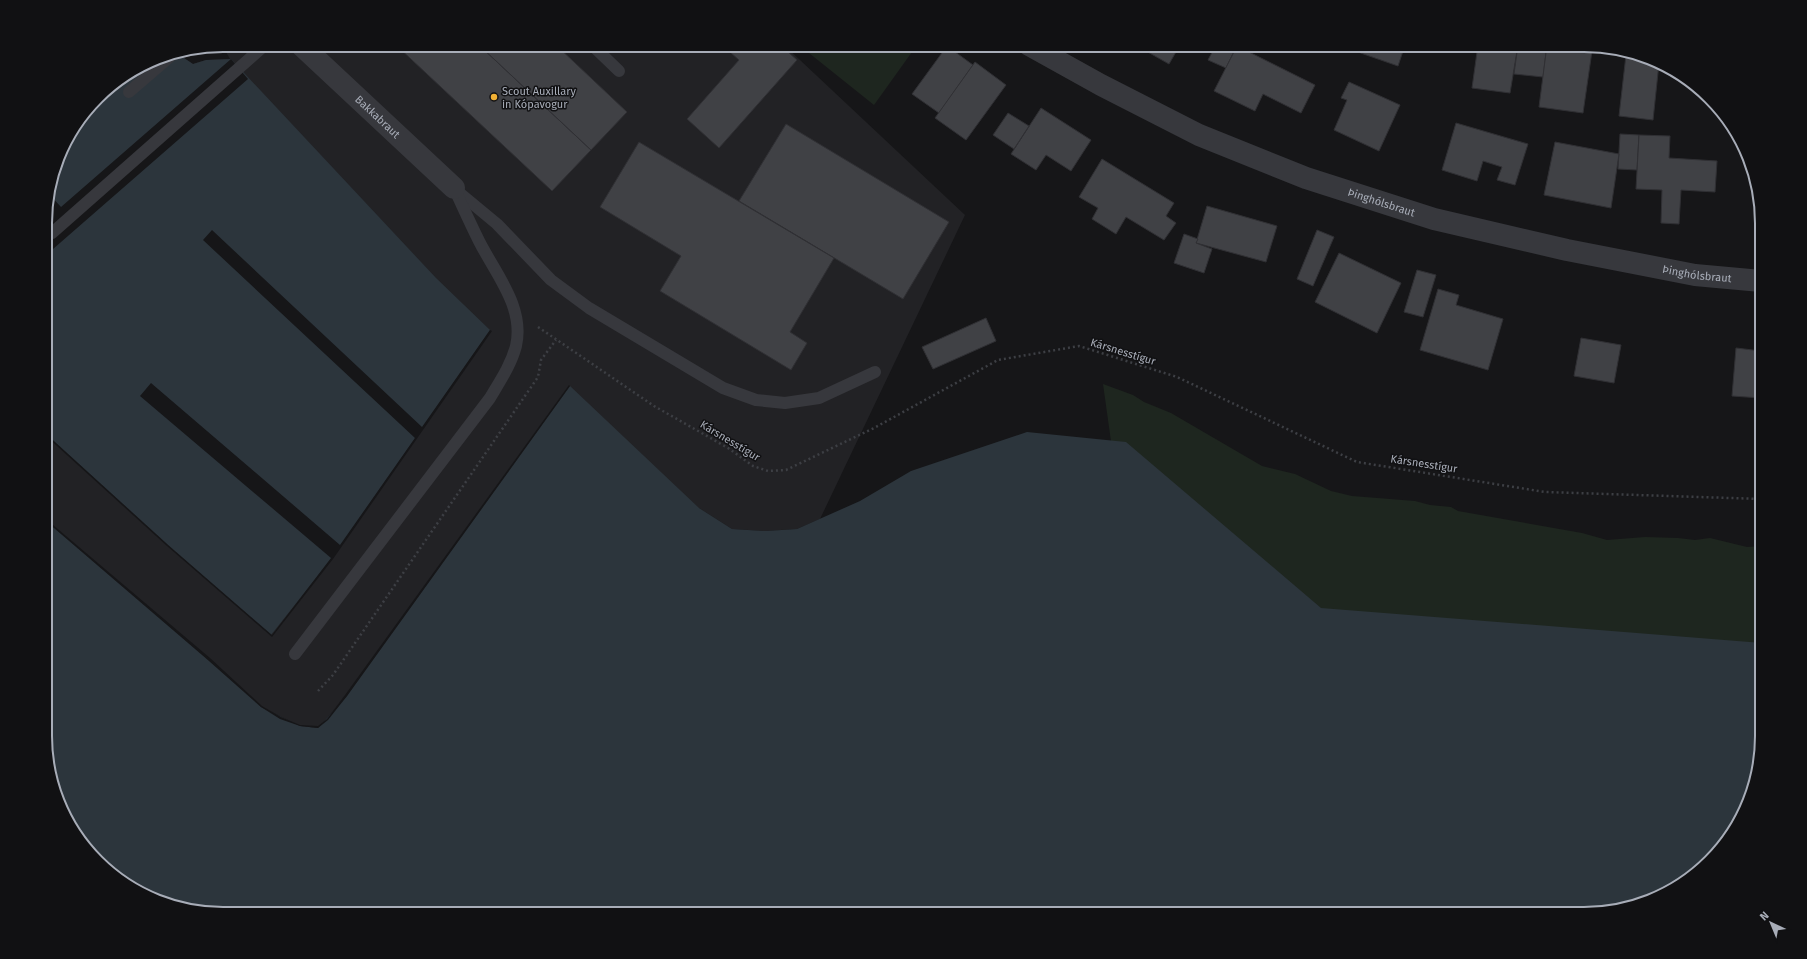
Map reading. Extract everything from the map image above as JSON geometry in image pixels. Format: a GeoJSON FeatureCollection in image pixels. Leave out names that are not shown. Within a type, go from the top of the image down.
{"type":"FeatureCollection","features":[{"type":"Feature","properties":{"kind":"street","name":"Bakkabraut"},"geometry":{"type":"LineString","coordinates":[[308,52],[454,188]]}},
{"type":"Feature","properties":{"kind":"street","name":"Þinghólsbraut"},"geometry":{"type":"LineString","coordinates":[[1042,52],[1101,85],[1199,135],[1306,178],[1434,220],[1567,250],[1687,273],[1755,280]]}},
{"type":"Feature","properties":{"kind":"lane"},"geometry":{"type":"LineString","coordinates":[[52,233],[257,52]]}},
{"type":"Feature","properties":{"kind":"lane"},"geometry":{"type":"LineString","coordinates":[[599,52],[619,71]]}},
{"type":"Feature","properties":{"kind":"lane"},"geometry":{"type":"LineString","coordinates":[[129,92],[162,63]]}},
{"type":"Feature","properties":{"kind":"lane"},"geometry":{"type":"LineString","coordinates":[[295,654],[490,398],[508,368],[516,345],[517,324],[513,305],[506,289],[479,242],[454,188]]}},
{"type":"Feature","properties":{"kind":"lane"},"geometry":{"type":"LineString","coordinates":[[454,188],[497,224],[551,280],[589,308],[723,388],[756,400],[785,403],[819,398],[875,372]]}},
{"type":"Feature","properties":{"kind":"path","name":"Kársnesstígur"},"geometry":{"type":"LineString","coordinates":[[513,305],[556,340],[654,406],[728,448],[753,466],[768,471],[786,470],[868,432],[998,360],[1079,346],[1177,377],[1357,462],[1545,492],[1755,498]]}},
{"type":"Feature","properties":{"kind":"path"},"geometry":{"type":"LineString","coordinates":[[318,691],[333,676],[538,377],[541,360],[556,340]]}},
{"type":"Feature","properties":{"kind":"shaded area"},"geometry":{"type":"Polygon","coordinates":[[[226,52],[791,52],[965,215],[820,519],[797,529],[766,531],[732,529],[699,508],[347,696],[318,728],[300,726],[261,707],[52,526],[52,439],[168,545],[52,230],[52,212],[55,191],[95,109],[119,87],[147,70],[168,61],[183,57],[193,64],[206,60],[230,59],[226,52]]]}},
{"type":"Feature","properties":{"kind":"shaded area"},"geometry":{"type":"Polygon","coordinates":[[[808,52],[912,52],[874,105],[808,52]]]}},
{"type":"Feature","properties":{"kind":"shaded area"},"geometry":{"type":"Polygon","coordinates":[[[183,57],[193,64],[206,60],[231,59],[436,278],[490,330],[332,558],[271,635],[168,545],[52,439],[53,201],[61,168],[70,147],[87,119],[110,94],[137,75],[168,61],[183,57]]]}},
{"type":"Feature","properties":{"kind":"shaded area"},"geometry":{"type":"Polygon","coordinates":[[[1103,384],[1133,395],[1144,402],[1171,413],[1262,466],[1295,474],[1331,491],[1352,496],[1415,501],[1430,505],[1451,507],[1458,511],[1582,533],[1607,540],[1645,537],[1695,540],[1710,538],[1747,547],[1755,546],[1755,747],[1752,769],[1742,801],[1732,822],[1720,840],[1697,865],[1670,884],[1639,898],[1617,904],[1595,907],[1176,907],[1103,384]]]}},
{"type":"Feature","properties":{"kind":"shaded area"},"geometry":{"type":"Polygon","coordinates":[[[570,386],[699,508],[732,529],[766,531],[797,529],[860,501],[911,471],[1027,432],[1126,442],[1321,608],[1755,642],[1754,758],[1746,791],[1732,822],[1713,849],[1697,865],[1670,884],[1639,898],[1606,906],[212,907],[190,904],[168,898],[137,884],[119,872],[94,849],[87,840],[75,822],[65,801],[55,769],[52,747],[52,526],[261,707],[300,726],[318,728],[347,696],[570,386]]]}},
{"type":"Feature","properties":{"kind":"pier"},"geometry":{"type":"Polygon","coordinates":[[[231,59],[248,79],[52,250],[53,199],[61,207],[231,59]]]}},
{"type":"Feature","properties":{"kind":"pier"},"geometry":{"type":"Polygon","coordinates":[[[212,230],[422,427],[490,330],[492,331],[333,559],[272,637],[167,546],[52,441],[52,439],[168,545],[272,635],[331,558],[140,396],[151,383],[340,545],[415,438],[203,240],[212,230]]]}},
{"type":"Feature","properties":{"kind":"pier"},"geometry":{"type":"Polygon","coordinates":[[[569,385],[570,386],[347,696],[328,720],[318,728],[300,726],[280,719],[261,707],[52,526],[52,524],[210,658],[262,706],[281,717],[300,725],[318,726],[327,719],[569,385]]]}},
{"type":"Feature","properties":{"kind":"building","name":"Scout Auxillary in Kópavogur"},"geometry":{"type":"Polygon","coordinates":[[[403,52],[486,52],[591,150],[552,191],[403,52]]]}},
{"type":"Feature","properties":{"kind":"building"},"geometry":{"type":"Polygon","coordinates":[[[486,52],[563,52],[627,112],[591,150],[486,52]]]}},
{"type":"Feature","properties":{"kind":"building"},"geometry":{"type":"Polygon","coordinates":[[[730,52],[788,52],[797,60],[719,148],[687,119],[739,60],[730,52]]]}},
{"type":"Feature","properties":{"kind":"building"},"geometry":{"type":"Polygon","coordinates":[[[943,52],[955,52],[973,65],[939,113],[912,94],[943,52]]]}},
{"type":"Feature","properties":{"kind":"building"},"geometry":{"type":"Polygon","coordinates":[[[1148,52],[1176,52],[1169,64],[1148,52]]]}},
{"type":"Feature","properties":{"kind":"building"},"geometry":{"type":"Polygon","coordinates":[[[1212,52],[1234,52],[1226,68],[1208,60],[1212,52]]]}},
{"type":"Feature","properties":{"kind":"building"},"geometry":{"type":"Polygon","coordinates":[[[1234,52],[1249,52],[1315,85],[1301,113],[1263,94],[1255,111],[1214,91],[1234,52]]]}},
{"type":"Feature","properties":{"kind":"building"},"geometry":{"type":"Polygon","coordinates":[[[1358,52],[1403,52],[1398,66],[1358,52]]]}},
{"type":"Feature","properties":{"kind":"building"},"geometry":{"type":"Polygon","coordinates":[[[1477,52],[1517,52],[1510,93],[1472,88],[1477,52]]]}},
{"type":"Feature","properties":{"kind":"building"},"geometry":{"type":"Polygon","coordinates":[[[1517,52],[1546,52],[1543,77],[1514,74],[1517,52]]]}},
{"type":"Feature","properties":{"kind":"building"},"geometry":{"type":"Polygon","coordinates":[[[1546,52],[1592,52],[1583,113],[1539,107],[1546,52]]]}},
{"type":"Feature","properties":{"kind":"building"},"geometry":{"type":"Polygon","coordinates":[[[1626,57],[1658,69],[1653,120],[1619,116],[1626,57]]]}},
{"type":"Feature","properties":{"kind":"building"},"geometry":{"type":"Polygon","coordinates":[[[975,62],[1006,85],[966,140],[935,118],[975,62]]]}},
{"type":"Feature","properties":{"kind":"building"},"geometry":{"type":"Polygon","coordinates":[[[1349,82],[1400,105],[1379,151],[1334,130],[1347,100],[1341,98],[1349,82]]]}},
{"type":"Feature","properties":{"kind":"building"},"geometry":{"type":"Polygon","coordinates":[[[1041,108],[1091,140],[1071,171],[1046,155],[1036,170],[1011,154],[1041,108]]]}},
{"type":"Feature","properties":{"kind":"building"},"geometry":{"type":"Polygon","coordinates":[[[1008,113],[1029,126],[1014,149],[993,135],[1008,113]]]}},
{"type":"Feature","properties":{"kind":"building"},"geometry":{"type":"Polygon","coordinates":[[[1456,123],[1528,144],[1515,185],[1497,180],[1502,167],[1483,161],[1477,181],[1442,170],[1456,123]]]}},
{"type":"Feature","properties":{"kind":"building"},"geometry":{"type":"Polygon","coordinates":[[[786,124],[949,222],[903,299],[739,201],[786,124]]]}},
{"type":"Feature","properties":{"kind":"building"},"geometry":{"type":"Polygon","coordinates":[[[1620,134],[1639,135],[1637,170],[1618,169],[1620,134]]]}},
{"type":"Feature","properties":{"kind":"building"},"geometry":{"type":"Polygon","coordinates":[[[1639,135],[1670,136],[1669,158],[1717,161],[1715,192],[1681,190],[1679,224],[1661,223],[1662,190],[1636,189],[1639,135]]]}},
{"type":"Feature","properties":{"kind":"building"},"geometry":{"type":"Polygon","coordinates":[[[639,142],[834,258],[790,332],[807,343],[791,370],[660,291],[681,256],[600,207],[639,142]]]}},
{"type":"Feature","properties":{"kind":"building"},"geometry":{"type":"Polygon","coordinates":[[[1555,142],[1619,154],[1611,208],[1544,195],[1555,142]]]}},
{"type":"Feature","properties":{"kind":"building"},"geometry":{"type":"Polygon","coordinates":[[[1102,159],[1174,203],[1166,216],[1176,223],[1164,240],[1126,217],[1116,234],[1092,219],[1098,208],[1079,197],[1102,159]]]}},
{"type":"Feature","properties":{"kind":"building"},"geometry":{"type":"Polygon","coordinates":[[[1207,206],[1277,226],[1266,262],[1196,243],[1207,206]]]}},
{"type":"Feature","properties":{"kind":"building"},"geometry":{"type":"Polygon","coordinates":[[[1317,230],[1334,237],[1313,286],[1297,279],[1317,230]]]}},
{"type":"Feature","properties":{"kind":"building"},"geometry":{"type":"Polygon","coordinates":[[[1184,234],[1198,239],[1196,243],[1212,249],[1204,273],[1174,263],[1184,234]]]}},
{"type":"Feature","properties":{"kind":"building"},"geometry":{"type":"Polygon","coordinates":[[[1339,253],[1401,283],[1377,333],[1315,302],[1339,253]]]}},
{"type":"Feature","properties":{"kind":"building"},"geometry":{"type":"Polygon","coordinates":[[[1417,270],[1436,275],[1423,317],[1404,312],[1417,270]]]}},
{"type":"Feature","properties":{"kind":"building"},"geometry":{"type":"Polygon","coordinates":[[[1438,289],[1459,295],[1456,305],[1503,319],[1488,370],[1420,350],[1438,289]]]}},
{"type":"Feature","properties":{"kind":"building"},"geometry":{"type":"Polygon","coordinates":[[[986,318],[996,341],[933,369],[922,347],[986,318]]]}},
{"type":"Feature","properties":{"kind":"building"},"geometry":{"type":"Polygon","coordinates":[[[1581,338],[1621,345],[1614,383],[1574,376],[1581,338]]]}},
{"type":"Feature","properties":{"kind":"building"},"geometry":{"type":"Polygon","coordinates":[[[1736,348],[1755,350],[1755,398],[1732,396],[1736,348]]]}},
{"type":"Feature","properties":{"kind":"place","name":"Scout Auxillary in Kópavogur"},"geometry":{"type":"Point","coordinates":[494,97]}}]}
